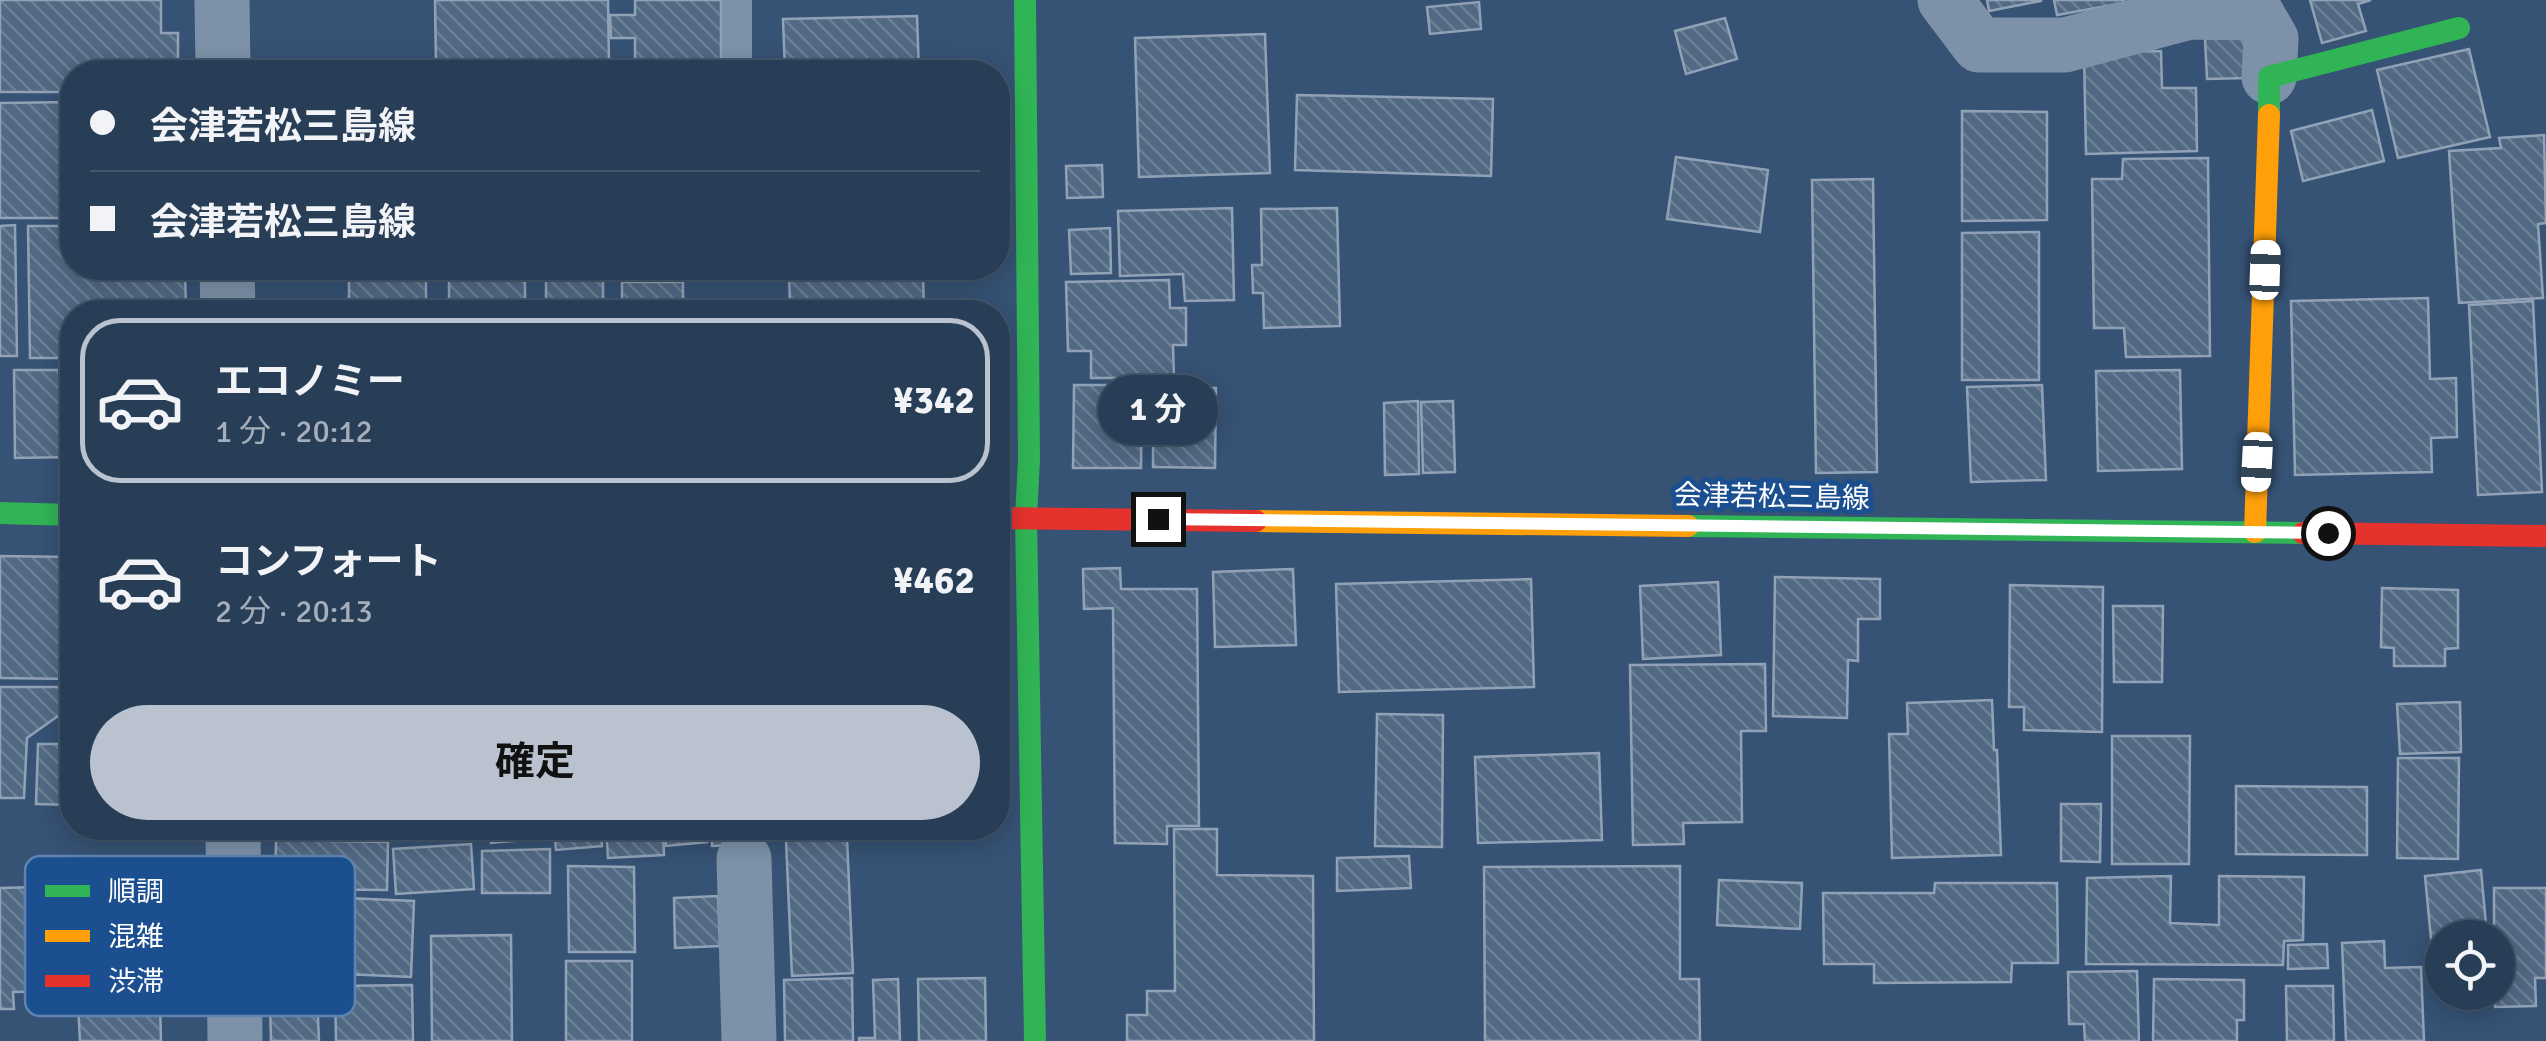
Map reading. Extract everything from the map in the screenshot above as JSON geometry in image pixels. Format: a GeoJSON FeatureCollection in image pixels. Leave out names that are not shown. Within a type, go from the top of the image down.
{"type":"FeatureCollection","features":[{"type":"Feature","properties":{"kind":"street"},"geometry":{"type":"LineString","coordinates":[[222,0],[224,60]]}},
{"type":"Feature","properties":{"kind":"street"},"geometry":{"type":"LineString","coordinates":[[1024,0],[1029,459],[1026,518],[1036,1041]]}},
{"type":"Feature","properties":{"kind":"street"},"geometry":{"type":"LineString","coordinates":[[1945,0],[1979,45],[2066,45],[2190,12],[2256,13],[2270,39],[2255,532]]}},
{"type":"Feature","properties":{"kind":"street"},"geometry":{"type":"LineString","coordinates":[[2269,77],[2460,28]]}},
{"type":"Feature","properties":{"kind":"street"},"geometry":{"type":"LineString","coordinates":[[0,513],[60,515]]}},
{"type":"Feature","properties":{"kind":"street","name":"会津若松三島線"},"geometry":{"type":"LineString","coordinates":[[1010,518],[2546,536]]}},
{"type":"Feature","properties":{"kind":"street"},"geometry":{"type":"LineString","coordinates":[[744,859],[749,1041]]}},
{"type":"Feature","properties":{"kind":"street"},"geometry":{"type":"LineString","coordinates":[[235,1016],[235,1041]]}},
{"type":"Feature","properties":{"kind":"lane"},"geometry":{"type":"LineString","coordinates":[[736,0],[737,60]]}},
{"type":"Feature","properties":{"kind":"building"},"geometry":{"type":"Polygon","coordinates":[[[0,0],[161,0],[161,33],[178,33],[178,60],[60,60],[60,92],[0,92],[0,0]]]}},
{"type":"Feature","properties":{"kind":"building"},"geometry":{"type":"Polygon","coordinates":[[[435,0],[608,0],[609,60],[436,60],[435,0]]]}},
{"type":"Feature","properties":{"kind":"building"},"geometry":{"type":"Polygon","coordinates":[[[635,0],[721,0],[721,60],[635,60],[635,38],[611,38],[610,15],[635,15],[635,0]]]}},
{"type":"Feature","properties":{"kind":"building"},"geometry":{"type":"Polygon","coordinates":[[[1987,0],[2041,0],[2041,1],[1989,11],[1987,0]]]}},
{"type":"Feature","properties":{"kind":"building"},"geometry":{"type":"Polygon","coordinates":[[[2054,0],[2124,0],[2124,3],[2057,15],[2054,0]]]}},
{"type":"Feature","properties":{"kind":"building"},"geometry":{"type":"Polygon","coordinates":[[[2310,0],[2371,0],[2358,4],[2366,31],[2322,43],[2310,0]]]}},
{"type":"Feature","properties":{"kind":"building"},"geometry":{"type":"Polygon","coordinates":[[[1479,2],[1481,29],[1430,34],[1427,7],[1479,2]]]}},
{"type":"Feature","properties":{"kind":"building"},"geometry":{"type":"Polygon","coordinates":[[[917,16],[919,60],[785,60],[783,19],[917,16]]]}},
{"type":"Feature","properties":{"kind":"building"},"geometry":{"type":"Polygon","coordinates":[[[1725,18],[1737,59],[1686,74],[1675,31],[1725,18]]]}},
{"type":"Feature","properties":{"kind":"building"},"geometry":{"type":"Polygon","coordinates":[[[1265,34],[1270,173],[1139,177],[1135,38],[1265,34]]]}},
{"type":"Feature","properties":{"kind":"building"},"geometry":{"type":"Polygon","coordinates":[[[2205,38],[2246,38],[2248,78],[2207,79],[2205,38]]]}},
{"type":"Feature","properties":{"kind":"building"},"geometry":{"type":"Polygon","coordinates":[[[2469,49],[2490,137],[2398,158],[2377,70],[2469,49]]]}},
{"type":"Feature","properties":{"kind":"building"},"geometry":{"type":"Polygon","coordinates":[[[2161,51],[2162,88],[2196,88],[2197,151],[2086,154],[2084,53],[2161,51]]]}},
{"type":"Feature","properties":{"kind":"building"},"geometry":{"type":"Polygon","coordinates":[[[1297,95],[1493,99],[1491,176],[1295,170],[1297,95]]]}},
{"type":"Feature","properties":{"kind":"building"},"geometry":{"type":"Polygon","coordinates":[[[60,102],[60,218],[0,218],[0,103],[60,102]]]}},
{"type":"Feature","properties":{"kind":"building"},"geometry":{"type":"Polygon","coordinates":[[[2372,110],[2384,161],[2303,181],[2291,131],[2372,110]]]}},
{"type":"Feature","properties":{"kind":"building"},"geometry":{"type":"Polygon","coordinates":[[[1962,111],[2047,112],[2047,220],[1962,221],[1962,111]]]}},
{"type":"Feature","properties":{"kind":"building"},"geometry":{"type":"Polygon","coordinates":[[[2544,135],[2546,223],[2538,224],[2543,298],[2459,303],[2449,151],[2501,148],[2499,138],[2544,135]]]}},
{"type":"Feature","properties":{"kind":"building"},"geometry":{"type":"Polygon","coordinates":[[[1676,157],[1768,170],[1760,232],[1667,219],[1676,157]]]}},
{"type":"Feature","properties":{"kind":"building"},"geometry":{"type":"Polygon","coordinates":[[[2208,158],[2210,356],[2126,357],[2124,328],[2094,328],[2092,179],[2122,179],[2123,159],[2208,158]]]}},
{"type":"Feature","properties":{"kind":"building"},"geometry":{"type":"Polygon","coordinates":[[[1102,165],[1103,197],[1067,198],[1066,166],[1102,165]]]}},
{"type":"Feature","properties":{"kind":"building"},"geometry":{"type":"Polygon","coordinates":[[[1873,179],[1877,472],[1816,473],[1812,180],[1873,179]]]}},
{"type":"Feature","properties":{"kind":"building"},"geometry":{"type":"Polygon","coordinates":[[[1232,208],[1234,300],[1185,301],[1183,274],[1120,276],[1118,211],[1232,208]]]}},
{"type":"Feature","properties":{"kind":"building"},"geometry":{"type":"Polygon","coordinates":[[[1337,208],[1340,326],[1264,328],[1263,293],[1253,293],[1252,265],[1262,265],[1261,209],[1337,208]]]}},
{"type":"Feature","properties":{"kind":"building"},"geometry":{"type":"Polygon","coordinates":[[[15,225],[17,356],[0,356],[0,226],[15,225]]]}},
{"type":"Feature","properties":{"kind":"building"},"geometry":{"type":"Polygon","coordinates":[[[28,226],[60,226],[60,280],[185,280],[186,300],[60,300],[60,358],[30,358],[28,226]]]}},
{"type":"Feature","properties":{"kind":"building"},"geometry":{"type":"Polygon","coordinates":[[[1110,228],[1111,273],[1071,274],[1069,230],[1110,228]]]}},
{"type":"Feature","properties":{"kind":"building"},"geometry":{"type":"Polygon","coordinates":[[[2039,232],[2039,380],[1962,380],[1962,233],[2039,232]]]}},
{"type":"Feature","properties":{"kind":"building"},"geometry":{"type":"Polygon","coordinates":[[[349,280],[426,280],[426,300],[349,300],[349,280]]]}},
{"type":"Feature","properties":{"kind":"building"},"geometry":{"type":"Polygon","coordinates":[[[449,280],[525,280],[525,300],[449,300],[449,280]]]}},
{"type":"Feature","properties":{"kind":"building"},"geometry":{"type":"Polygon","coordinates":[[[546,280],[603,280],[603,300],[546,300],[546,280]]]}},
{"type":"Feature","properties":{"kind":"building"},"geometry":{"type":"Polygon","coordinates":[[[789,280],[923,280],[924,300],[790,300],[789,280]]]}},
{"type":"Feature","properties":{"kind":"building"},"geometry":{"type":"Polygon","coordinates":[[[1169,280],[1170,308],[1186,308],[1186,345],[1173,345],[1174,378],[1091,378],[1091,351],[1068,351],[1066,282],[1169,280]]]}},
{"type":"Feature","properties":{"kind":"building"},"geometry":{"type":"Polygon","coordinates":[[[622,282],[683,282],[683,300],[622,300],[622,282]]]}},
{"type":"Feature","properties":{"kind":"building"},"geometry":{"type":"Polygon","coordinates":[[[2428,298],[2430,379],[2456,378],[2457,437],[2431,438],[2432,472],[2295,475],[2291,301],[2428,298]]]}},
{"type":"Feature","properties":{"kind":"building"},"geometry":{"type":"Polygon","coordinates":[[[2533,301],[2542,492],[2478,495],[2469,305],[2533,301]]]}},
{"type":"Feature","properties":{"kind":"building"},"geometry":{"type":"Polygon","coordinates":[[[14,370],[59,370],[60,457],[15,458],[14,370]]]}},
{"type":"Feature","properties":{"kind":"building"},"geometry":{"type":"Polygon","coordinates":[[[2180,370],[2182,469],[2098,471],[2096,371],[2180,370]]]}},
{"type":"Feature","properties":{"kind":"building"},"geometry":{"type":"Polygon","coordinates":[[[1074,385],[1142,385],[1141,468],[1073,468],[1074,385]]]}},
{"type":"Feature","properties":{"kind":"building"},"geometry":{"type":"Polygon","coordinates":[[[2042,385],[2046,480],[1971,482],[1967,387],[2042,385]]]}},
{"type":"Feature","properties":{"kind":"building"},"geometry":{"type":"Polygon","coordinates":[[[1153,387],[1216,388],[1215,468],[1153,467],[1153,387]]]}},
{"type":"Feature","properties":{"kind":"building"},"geometry":{"type":"Polygon","coordinates":[[[1418,401],[1419,474],[1385,475],[1384,403],[1418,401]]]}},
{"type":"Feature","properties":{"kind":"building"},"geometry":{"type":"Polygon","coordinates":[[[1453,401],[1455,472],[1423,473],[1421,402],[1453,401]]]}},
{"type":"Feature","properties":{"kind":"building"},"geometry":{"type":"Polygon","coordinates":[[[0,556],[60,557],[60,679],[0,678],[0,556]]]}},
{"type":"Feature","properties":{"kind":"building"},"geometry":{"type":"Polygon","coordinates":[[[1120,568],[1121,589],[1197,589],[1199,826],[1167,826],[1167,844],[1115,843],[1113,608],[1084,609],[1083,569],[1120,568]]]}},
{"type":"Feature","properties":{"kind":"building"},"geometry":{"type":"Polygon","coordinates":[[[1293,569],[1296,645],[1215,647],[1213,572],[1293,569]]]}},
{"type":"Feature","properties":{"kind":"building"},"geometry":{"type":"Polygon","coordinates":[[[1775,577],[1880,579],[1880,619],[1858,619],[1858,661],[1848,660],[1847,718],[1773,716],[1775,577]]]}},
{"type":"Feature","properties":{"kind":"building"},"geometry":{"type":"Polygon","coordinates":[[[1531,579],[1534,687],[1339,692],[1336,584],[1531,579]]]}},
{"type":"Feature","properties":{"kind":"building"},"geometry":{"type":"Polygon","coordinates":[[[1718,582],[1721,655],[1643,659],[1640,586],[1718,582]]]}},
{"type":"Feature","properties":{"kind":"building"},"geometry":{"type":"Polygon","coordinates":[[[2010,585],[2103,587],[2102,732],[2024,730],[2024,707],[2009,707],[2010,585]]]}},
{"type":"Feature","properties":{"kind":"building"},"geometry":{"type":"Polygon","coordinates":[[[2382,588],[2458,590],[2458,648],[2445,649],[2445,666],[2394,666],[2394,648],[2381,647],[2382,588]]]}},
{"type":"Feature","properties":{"kind":"building"},"geometry":{"type":"Polygon","coordinates":[[[2113,606],[2163,606],[2162,682],[2114,682],[2113,606]]]}},
{"type":"Feature","properties":{"kind":"building"},"geometry":{"type":"Polygon","coordinates":[[[1765,664],[1766,731],[1741,731],[1742,822],[1683,823],[1684,844],[1633,845],[1630,665],[1765,664]]]}},
{"type":"Feature","properties":{"kind":"building"},"geometry":{"type":"Polygon","coordinates":[[[0,687],[60,687],[60,715],[27,738],[24,798],[0,798],[0,687]]]}},
{"type":"Feature","properties":{"kind":"building"},"geometry":{"type":"Polygon","coordinates":[[[1992,700],[2001,855],[1892,858],[1889,734],[1908,734],[1907,703],[1992,700]]]}},
{"type":"Feature","properties":{"kind":"building"},"geometry":{"type":"Polygon","coordinates":[[[2460,702],[2461,752],[2400,754],[2397,704],[2460,702]]]}},
{"type":"Feature","properties":{"kind":"building"},"geometry":{"type":"Polygon","coordinates":[[[1377,714],[1443,715],[1442,847],[1375,846],[1377,714]]]}},
{"type":"Feature","properties":{"kind":"building"},"geometry":{"type":"Polygon","coordinates":[[[60,732],[60,805],[36,804],[38,744],[59,744],[60,732]]]}},
{"type":"Feature","properties":{"kind":"building"},"geometry":{"type":"Polygon","coordinates":[[[2112,736],[2190,736],[2189,864],[2112,864],[2112,736]]]}},
{"type":"Feature","properties":{"kind":"building"},"geometry":{"type":"Polygon","coordinates":[[[1599,753],[1602,840],[1478,843],[1475,757],[1599,753]]]}},
{"type":"Feature","properties":{"kind":"building"},"geometry":{"type":"Polygon","coordinates":[[[2398,758],[2459,758],[2458,859],[2397,858],[2398,758]]]}},
{"type":"Feature","properties":{"kind":"building"},"geometry":{"type":"Polygon","coordinates":[[[2236,786],[2367,787],[2367,855],[2236,854],[2236,786]]]}},
{"type":"Feature","properties":{"kind":"building"},"geometry":{"type":"Polygon","coordinates":[[[2061,804],[2101,804],[2100,862],[2061,861],[2061,804]]]}},
{"type":"Feature","properties":{"kind":"building"},"geometry":{"type":"Polygon","coordinates":[[[1174,829],[1217,829],[1217,875],[1313,876],[1314,1041],[1127,1041],[1127,1015],[1147,1015],[1147,991],[1175,991],[1174,829]]]}},
{"type":"Feature","properties":{"kind":"building"},"geometry":{"type":"Polygon","coordinates":[[[276,840],[388,842],[387,890],[355,890],[355,856],[276,856],[276,840]]]}},
{"type":"Feature","properties":{"kind":"building"},"geometry":{"type":"Polygon","coordinates":[[[555,840],[602,840],[602,846],[556,850],[555,840]]]}},
{"type":"Feature","properties":{"kind":"building"},"geometry":{"type":"Polygon","coordinates":[[[607,840],[663,840],[664,855],[608,858],[607,840]]]}},
{"type":"Feature","properties":{"kind":"building"},"geometry":{"type":"Polygon","coordinates":[[[666,840],[707,840],[707,842],[666,846],[666,840]]]}},
{"type":"Feature","properties":{"kind":"building"},"geometry":{"type":"Polygon","coordinates":[[[712,840],[760,840],[760,844],[712,846],[712,840]]]}},
{"type":"Feature","properties":{"kind":"building"},"geometry":{"type":"Polygon","coordinates":[[[847,840],[853,973],[792,976],[786,841],[847,840]]]}},
{"type":"Feature","properties":{"kind":"building"},"geometry":{"type":"Polygon","coordinates":[[[471,844],[474,889],[396,894],[393,849],[471,844]]]}},
{"type":"Feature","properties":{"kind":"building"},"geometry":{"type":"Polygon","coordinates":[[[550,849],[550,893],[482,893],[482,851],[550,849]]]}},
{"type":"Feature","properties":{"kind":"building"},"geometry":{"type":"Polygon","coordinates":[[[1409,856],[1411,888],[1337,891],[1337,858],[1409,856]]]}},
{"type":"Feature","properties":{"kind":"building"},"geometry":{"type":"Polygon","coordinates":[[[568,866],[634,867],[635,952],[569,952],[568,866]]]}},
{"type":"Feature","properties":{"kind":"building"},"geometry":{"type":"Polygon","coordinates":[[[1680,866],[1680,979],[1699,979],[1700,1041],[1485,1041],[1484,867],[1680,866]]]}},
{"type":"Feature","properties":{"kind":"building"},"geometry":{"type":"Polygon","coordinates":[[[2481,870],[2486,920],[2429,920],[2425,876],[2481,870]]]}},
{"type":"Feature","properties":{"kind":"building"},"geometry":{"type":"Polygon","coordinates":[[[2171,876],[2170,923],[2219,925],[2219,876],[2304,877],[2303,940],[2284,941],[2283,965],[2086,964],[2087,878],[2171,876]]]}},
{"type":"Feature","properties":{"kind":"building"},"geometry":{"type":"Polygon","coordinates":[[[1719,880],[1802,883],[1800,929],[1717,925],[1719,880]]]}},
{"type":"Feature","properties":{"kind":"building"},"geometry":{"type":"Polygon","coordinates":[[[1935,883],[2057,883],[2058,963],[2012,963],[2011,982],[1874,983],[1874,964],[1824,964],[1823,893],[1934,893],[1935,883]]]}},
{"type":"Feature","properties":{"kind":"building"},"geometry":{"type":"Polygon","coordinates":[[[25,887],[25,992],[13,992],[14,1009],[0,1009],[0,888],[25,887]]]}},
{"type":"Feature","properties":{"kind":"building"},"geometry":{"type":"Polygon","coordinates":[[[2494,888],[2546,888],[2546,978],[2535,978],[2536,1006],[2515,1007],[2515,920],[2494,920],[2494,888]]]}},
{"type":"Feature","properties":{"kind":"building"},"geometry":{"type":"Polygon","coordinates":[[[718,896],[720,946],[675,948],[674,898],[718,896]]]}},
{"type":"Feature","properties":{"kind":"building"},"geometry":{"type":"Polygon","coordinates":[[[355,898],[414,901],[411,977],[355,974],[355,898]]]}},
{"type":"Feature","properties":{"kind":"building"},"geometry":{"type":"Polygon","coordinates":[[[511,935],[512,1041],[432,1041],[431,936],[511,935]]]}},
{"type":"Feature","properties":{"kind":"building"},"geometry":{"type":"Polygon","coordinates":[[[2384,941],[2385,968],[2421,967],[2424,1041],[2346,1041],[2342,943],[2384,941]]]}},
{"type":"Feature","properties":{"kind":"building"},"geometry":{"type":"Polygon","coordinates":[[[2327,944],[2328,968],[2288,969],[2288,945],[2327,944]]]}},
{"type":"Feature","properties":{"kind":"building"},"geometry":{"type":"Polygon","coordinates":[[[566,961],[632,961],[632,1041],[566,1041],[566,961]]]}},
{"type":"Feature","properties":{"kind":"building"},"geometry":{"type":"Polygon","coordinates":[[[2137,971],[2139,1041],[2085,1041],[2084,1024],[2069,1024],[2068,972],[2137,971]]]}},
{"type":"Feature","properties":{"kind":"building"},"geometry":{"type":"Polygon","coordinates":[[[852,978],[853,1041],[785,1041],[784,980],[852,978]]]}},
{"type":"Feature","properties":{"kind":"building"},"geometry":{"type":"Polygon","coordinates":[[[985,978],[986,1041],[919,1041],[918,979],[985,978]]]}},
{"type":"Feature","properties":{"kind":"building"},"geometry":{"type":"Polygon","coordinates":[[[898,979],[900,1041],[859,1041],[875,1038],[873,980],[898,979]]]}},
{"type":"Feature","properties":{"kind":"building"},"geometry":{"type":"Polygon","coordinates":[[[2154,979],[2244,980],[2244,1020],[2237,1020],[2237,1041],[2153,1041],[2154,979]]]}},
{"type":"Feature","properties":{"kind":"building"},"geometry":{"type":"Polygon","coordinates":[[[412,985],[413,1041],[336,1041],[336,1016],[355,1016],[355,986],[412,985]]]}},
{"type":"Feature","properties":{"kind":"building"},"geometry":{"type":"Polygon","coordinates":[[[2286,986],[2333,986],[2334,1041],[2287,1041],[2286,986]]]}},
{"type":"Feature","properties":{"kind":"building"},"geometry":{"type":"Polygon","coordinates":[[[79,1016],[160,1016],[161,1041],[80,1041],[79,1016]]]}},
{"type":"Feature","properties":{"kind":"building"},"geometry":{"type":"Polygon","coordinates":[[[270,1016],[318,1016],[319,1041],[271,1041],[270,1016]]]}},
{"type":"Feature","properties":{"kind":"traffic: fast"},"geometry":{"type":"LineString","coordinates":[[1025,0],[1029,459],[1026,518],[1035,1041]]}},
{"type":"Feature","properties":{"kind":"traffic: fast"},"geometry":{"type":"LineString","coordinates":[[2269,115],[2269,77],[2459,28]]}},
{"type":"Feature","properties":{"kind":"traffic: fast"},"geometry":{"type":"LineString","coordinates":[[0,513],[60,515]]}},
{"type":"Feature","properties":{"kind":"traffic: fast"},"geometry":{"type":"LineString","coordinates":[[1688,526],[2303,533]]}},
{"type":"Feature","properties":{"kind":"traffic: slow"},"geometry":{"type":"LineString","coordinates":[[2255,532],[2269,115]]}},
{"type":"Feature","properties":{"kind":"traffic: slow"},"geometry":{"type":"LineString","coordinates":[[1256,521],[1688,526]]}},
{"type":"Feature","properties":{"kind":"traffic: jam"},"geometry":{"type":"LineString","coordinates":[[1010,518],[1256,521]]}},
{"type":"Feature","properties":{"kind":"traffic: jam"},"geometry":{"type":"LineString","coordinates":[[2303,533],[2546,536]]}},
{"type":"Feature","properties":{"kind":"route"},"geometry":{"type":"LineString","coordinates":[[1158,519],[2328,533]]}}]}
